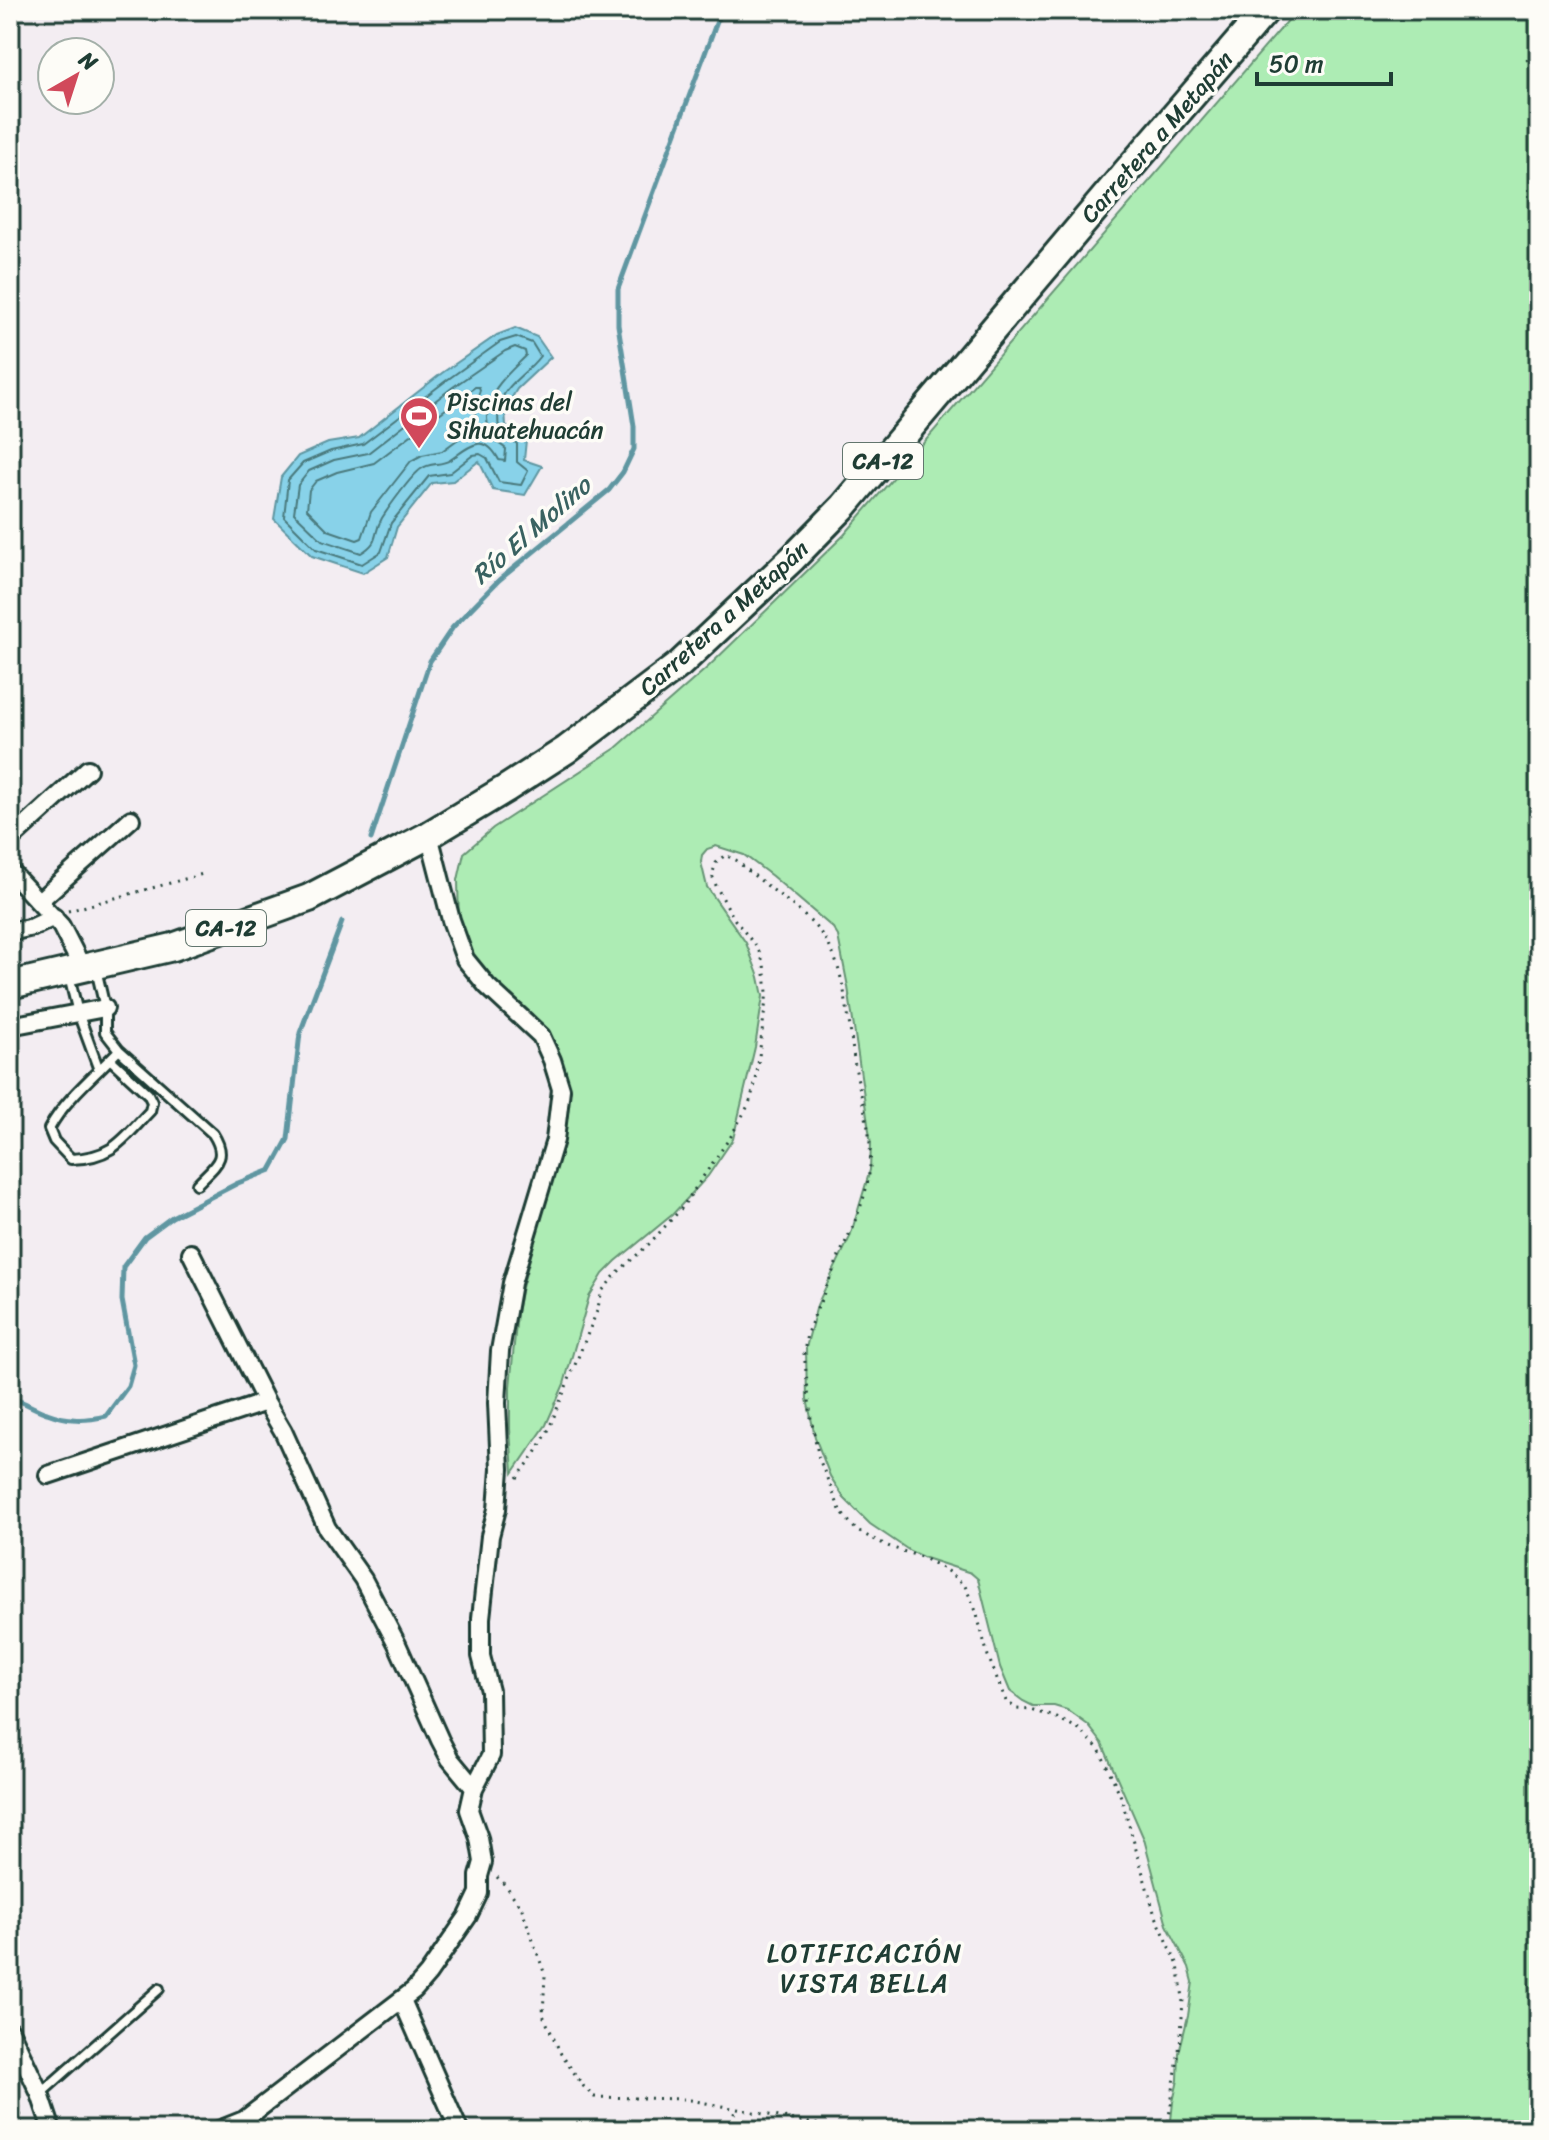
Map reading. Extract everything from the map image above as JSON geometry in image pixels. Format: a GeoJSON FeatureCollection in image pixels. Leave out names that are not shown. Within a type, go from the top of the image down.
{"type":"FeatureCollection","features":[{"type":"Feature","properties":{"kind":"main road","name":"Carretera a Metapán"},"geometry":{"type":"LineString","coordinates":[[10,985],[173,947],[309,898],[429,835],[507,788],[566,750],[668,673],[726,622],[844,506],[1266,10]]}},
{"type":"Feature","properties":{"kind":"street"},"geometry":{"type":"LineString","coordinates":[[10,840],[88,769]]}},
{"type":"Feature","properties":{"kind":"street"},"geometry":{"type":"LineString","coordinates":[[39,901],[131,819]]}},
{"type":"Feature","properties":{"kind":"street"},"geometry":{"type":"LineString","coordinates":[[219,2130],[244,2120],[402,2000],[428,1974],[468,1916],[479,1893],[483,1862],[469,1810],[474,1788],[491,1755],[490,1691],[481,1656],[481,1618],[490,1536],[498,1503],[500,1351],[512,1283],[555,1140],[561,1089],[541,1036],[487,986],[465,959],[451,920],[429,835]]}},
{"type":"Feature","properties":{"kind":"street"},"geometry":{"type":"LineString","coordinates":[[10,871],[54,917],[82,968]]}},
{"type":"Feature","properties":{"kind":"street"},"geometry":{"type":"LineString","coordinates":[[10,932],[33,927],[54,917]]}},
{"type":"Feature","properties":{"kind":"street"},"geometry":{"type":"LineString","coordinates":[[10,1026],[105,1008]]}},
{"type":"Feature","properties":{"kind":"street"},"geometry":{"type":"LineString","coordinates":[[191,1253],[283,1431],[327,1528],[363,1579],[450,1759],[474,1788]]}},
{"type":"Feature","properties":{"kind":"street"},"geometry":{"type":"LineString","coordinates":[[48,1475],[266,1402]]}},
{"type":"Feature","properties":{"kind":"street"},"geometry":{"type":"LineString","coordinates":[[402,2000],[459,2130]]}},
{"type":"Feature","properties":{"kind":"street"},"geometry":{"type":"LineString","coordinates":[[10,2030],[40,2094],[52,2130]]}},
{"type":"Feature","properties":{"kind":"lane"},"geometry":{"type":"LineString","coordinates":[[82,968],[105,1008],[105,1032],[119,1050],[213,1134],[221,1146],[219,1160],[197,1184]]}},
{"type":"Feature","properties":{"kind":"lane"},"geometry":{"type":"LineString","coordinates":[[82,968],[78,1013],[99,1070]]}},
{"type":"Feature","properties":{"kind":"lane"},"geometry":{"type":"LineString","coordinates":[[110,1059],[148,1094],[152,1102],[150,1111],[112,1150],[86,1159],[71,1159],[54,1141],[49,1129],[57,1114],[99,1070],[110,1059],[119,1050]]}},
{"type":"Feature","properties":{"kind":"lane"},"geometry":{"type":"LineString","coordinates":[[40,2094],[159,1989]]}},
{"type":"Feature","properties":{"kind":"path"},"geometry":{"type":"LineString","coordinates":[[1526,60],[1539,56]]}},
{"type":"Feature","properties":{"kind":"path"},"geometry":{"type":"LineString","coordinates":[[498,1503],[536,1453],[548,1431],[597,1311],[602,1291],[681,1209],[749,1104],[756,1081],[767,992],[764,964],[758,949],[735,920],[712,875],[716,863],[725,855],[736,860],[809,921],[831,948],[838,967],[868,1128],[869,1174],[860,1211],[807,1333],[804,1353],[819,1459],[841,1512],[857,1531],[890,1547],[921,1557],[946,1570],[965,1586],[1006,1701],[1017,1709],[1055,1717],[1079,1729],[1099,1749],[1120,1794],[1154,1912],[1178,1965],[1183,1998],[1181,2037],[1167,2130]]}},
{"type":"Feature","properties":{"kind":"path"},"geometry":{"type":"LineString","coordinates":[[54,917],[203,874]]}},
{"type":"Feature","properties":{"kind":"path"},"geometry":{"type":"LineString","coordinates":[[483,1862],[507,1887],[522,1909],[545,1975],[543,2015],[561,2054],[594,2097],[685,2099],[847,2130]]}},
{"type":"Feature","properties":{"kind":"path"},"geometry":{"type":"LineString","coordinates":[[17,2084],[22,2130]]}},
{"type":"Feature","properties":{"kind":"path"},"geometry":{"type":"LineString","coordinates":[[731,2130],[735,2109]]}},
{"type":"Feature","properties":{"kind":"green space"},"geometry":{"type":"Polygon","coordinates":[[[1297,10],[1539,10],[1539,2130],[1170,2130],[1179,2053],[1193,1982],[1189,1967],[1167,1925],[1144,1839],[1102,1743],[1088,1725],[1067,1710],[1054,1706],[1033,1706],[1010,1691],[1000,1667],[978,1579],[971,1573],[910,1551],[870,1524],[844,1498],[830,1476],[815,1437],[807,1399],[806,1348],[817,1305],[850,1237],[870,1170],[871,1144],[838,936],[833,928],[744,855],[716,846],[707,849],[701,862],[707,887],[746,943],[763,996],[755,1047],[733,1139],[708,1176],[672,1215],[603,1274],[589,1297],[564,1384],[546,1425],[513,1473],[510,1387],[517,1313],[557,1161],[567,1108],[548,1040],[532,1014],[485,973],[471,956],[459,926],[458,880],[464,853],[493,828],[616,748],[708,667],[844,535],[1297,10]]]}},
{"type":"Feature","properties":{"kind":"water","name":"Piscinas del Sihuatehuacán"},"geometry":{"type":"Polygon","coordinates":[[[515,328],[537,337],[551,357],[517,389],[505,409],[506,426],[526,440],[524,460],[542,466],[525,495],[493,490],[479,461],[453,481],[432,483],[397,527],[388,557],[363,573],[312,556],[274,519],[281,477],[298,456],[328,443],[359,438],[442,373],[497,335],[515,328]]]}},
{"type":"Feature","properties":{"kind":"waterway","name":"Río El Molino"},"geometry":{"type":"LineString","coordinates":[[371,839],[430,661],[453,627],[499,580],[609,490],[623,472],[634,449],[634,426],[618,325],[618,289],[721,10]]}},
{"type":"Feature","properties":{"kind":"waterway","name":"Río El Molino"},"geometry":{"type":"LineString","coordinates":[[10,1398],[62,1418],[91,1419],[106,1416],[128,1386],[134,1365],[122,1300],[123,1267],[145,1237],[172,1217],[238,1183],[271,1170],[288,1139],[300,1033],[342,922]]}},
{"type":"Feature","properties":{"kind":"place","name":"Piscinas del Sihuatehuacán"},"geometry":{"type":"Point","coordinates":[419,450]}},
{"type":"Feature","properties":{"kind":"district","name":"LOTIFICACIÓN VISTA BELLA"},"geometry":{"type":"Point","coordinates":[865,1968]}}]}
